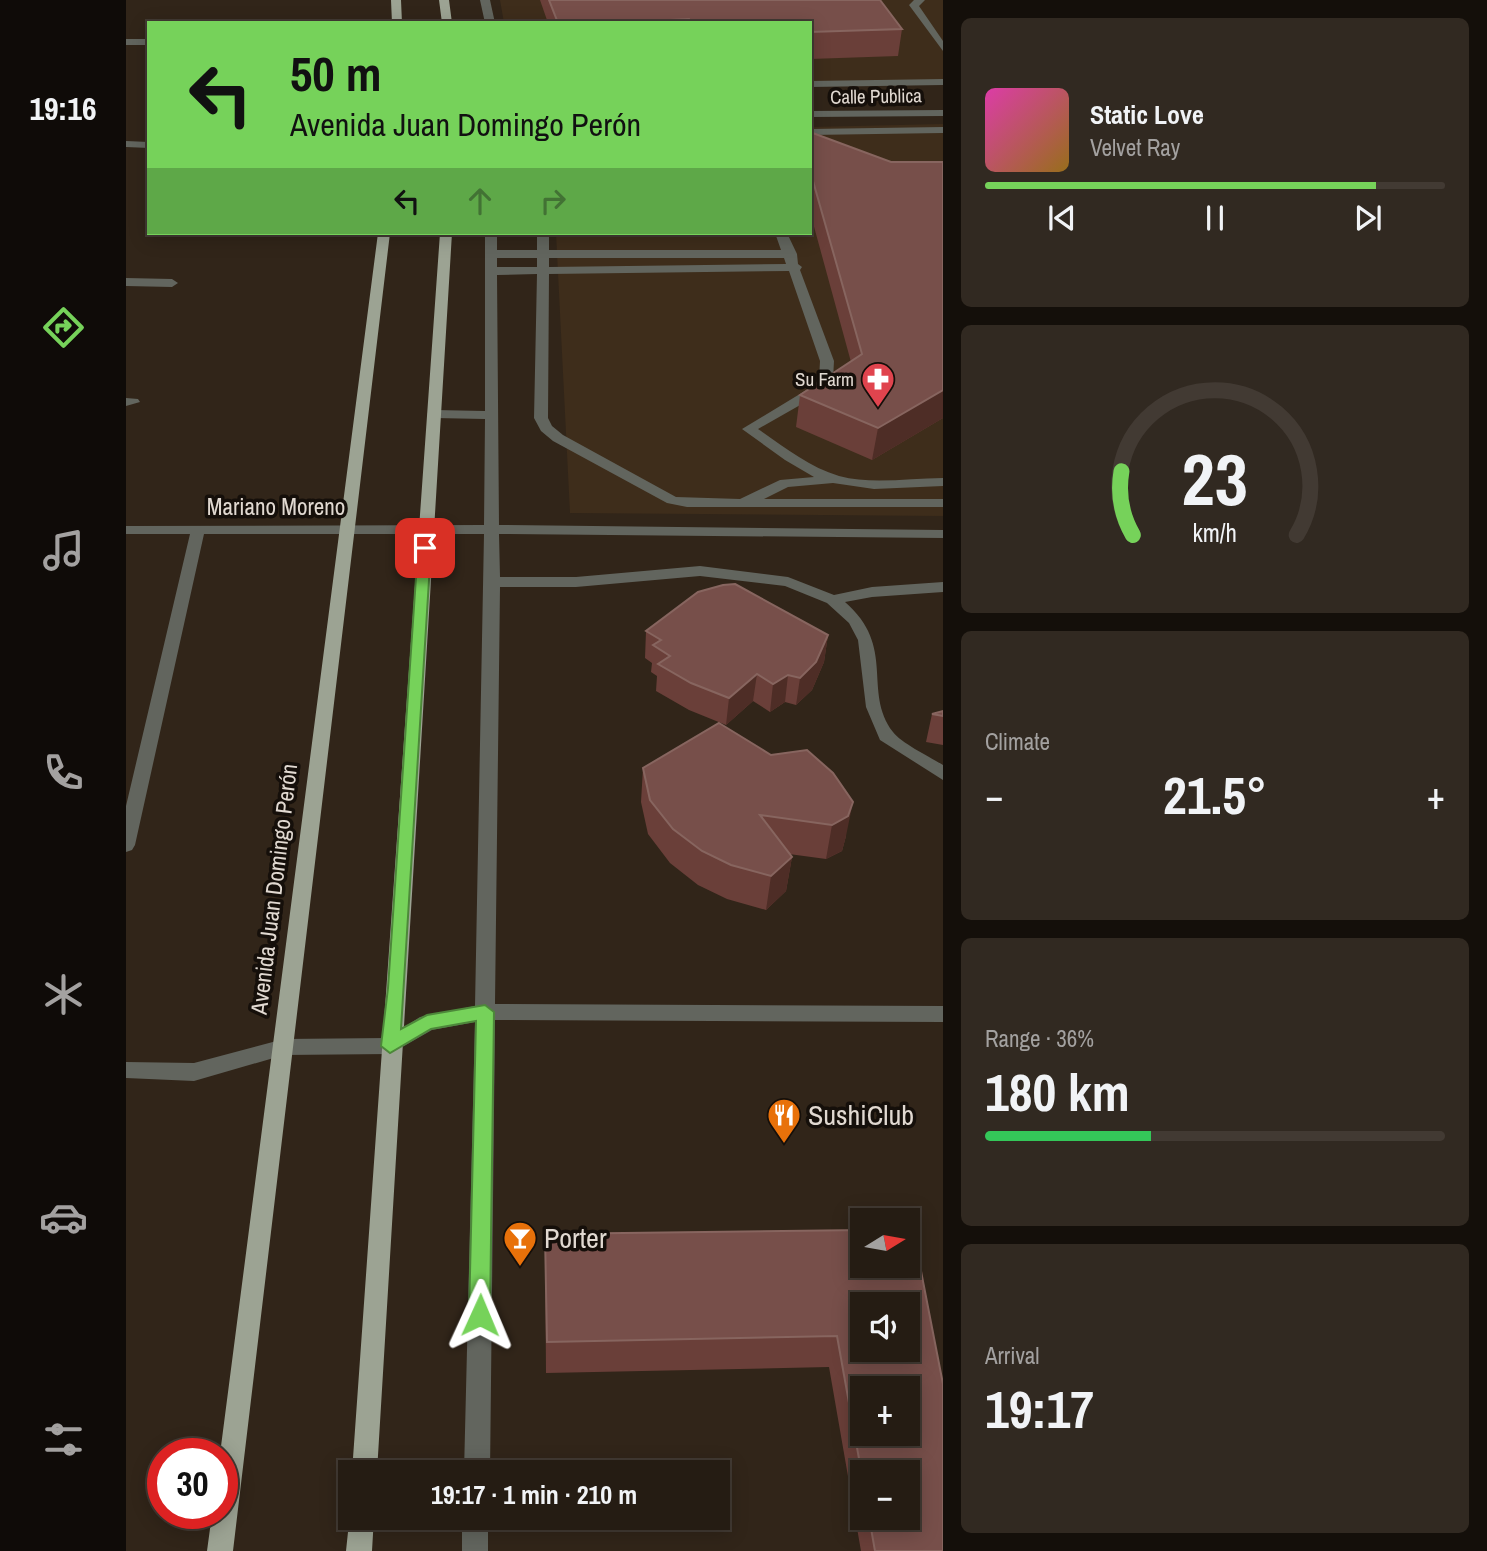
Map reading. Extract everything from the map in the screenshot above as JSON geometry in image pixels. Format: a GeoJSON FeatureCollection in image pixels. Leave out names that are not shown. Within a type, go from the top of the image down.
{"type":"FeatureCollection","features":[{"type":"Feature","properties":{"kind":"main road"},"geometry":{"type":"LineString","coordinates":[[396,0],[397,21]]}},
{"type":"Feature","properties":{"kind":"main road"},"geometry":{"type":"LineString","coordinates":[[444,0],[447,21]]}},
{"type":"Feature","properties":{"kind":"main road","name":"Avenida Juan Domingo Perón"},"geometry":{"type":"LineString","coordinates":[[220,1551],[284,1047],[345,529],[384,235]]}},
{"type":"Feature","properties":{"kind":"main road"},"geometry":{"type":"LineString","coordinates":[[365,1460],[390,1046],[397,988],[446,235]]}},
{"type":"Feature","properties":{"kind":"main road"},"geometry":{"type":"LineString","coordinates":[[359,1551],[360,1530]]}},
{"type":"Feature","properties":{"kind":"street"},"geometry":{"type":"LineString","coordinates":[[485,0],[490,21]]}},
{"type":"Feature","properties":{"kind":"street"},"geometry":{"type":"LineString","coordinates":[[920,0],[914,5],[943,48]]}},
{"type":"Feature","properties":{"kind":"street"},"geometry":{"type":"LineString","coordinates":[[126,42],[147,42]]}},
{"type":"Feature","properties":{"kind":"street"},"geometry":{"type":"LineString","coordinates":[[812,84],[943,82]]}},
{"type":"Feature","properties":{"kind":"street","name":"Calle Publica"},"geometry":{"type":"LineString","coordinates":[[812,114],[943,113]]}},
{"type":"Feature","properties":{"kind":"street"},"geometry":{"type":"LineString","coordinates":[[812,132],[943,130]]}},
{"type":"Feature","properties":{"kind":"street"},"geometry":{"type":"LineString","coordinates":[[126,144],[147,145]]}},
{"type":"Feature","properties":{"kind":"street"},"geometry":{"type":"LineString","coordinates":[[477,1460],[492,582],[491,235]]}},
{"type":"Feature","properties":{"kind":"street"},"geometry":{"type":"LineString","coordinates":[[543,235],[541,407],[546,428],[558,438],[672,500],[739,505],[943,503]]}},
{"type":"Feature","properties":{"kind":"street"},"geometry":{"type":"LineString","coordinates":[[782,235],[827,361],[826,379],[818,390],[749,429],[813,471],[835,480],[851,483],[943,482]]}},
{"type":"Feature","properties":{"kind":"street"},"geometry":{"type":"LineString","coordinates":[[491,254],[793,261]]}},
{"type":"Feature","properties":{"kind":"street"},"geometry":{"type":"LineString","coordinates":[[491,271],[793,261]]}},
{"type":"Feature","properties":{"kind":"street"},"geometry":{"type":"LineString","coordinates":[[126,282],[172,283]]}},
{"type":"Feature","properties":{"kind":"street"},"geometry":{"type":"LineString","coordinates":[[434,414],[492,415]]}},
{"type":"Feature","properties":{"kind":"street"},"geometry":{"type":"LineString","coordinates":[[776,447],[785,467],[785,484]]}},
{"type":"Feature","properties":{"kind":"street"},"geometry":{"type":"LineString","coordinates":[[739,505],[785,484],[835,480]]}},
{"type":"Feature","properties":{"kind":"street","name":"Mariano Moreno"},"geometry":{"type":"LineString","coordinates":[[126,530],[426,528],[943,534]]}},
{"type":"Feature","properties":{"kind":"street"},"geometry":{"type":"LineString","coordinates":[[126,845],[198,530]]}},
{"type":"Feature","properties":{"kind":"street"},"geometry":{"type":"LineString","coordinates":[[492,582],[576,582],[700,571],[788,582],[833,600],[856,620],[866,640],[874,707],[886,736],[943,774]]}},
{"type":"Feature","properties":{"kind":"street"},"geometry":{"type":"LineString","coordinates":[[833,600],[872,592],[943,587]]}},
{"type":"Feature","properties":{"kind":"street"},"geometry":{"type":"LineString","coordinates":[[126,1070],[194,1072],[284,1047],[390,1046],[427,1023],[485,1012],[943,1014]]}},
{"type":"Feature","properties":{"kind":"street"},"geometry":{"type":"LineString","coordinates":[[475,1530],[475,1551]]}},
{"type":"Feature","properties":{"kind":"shaded area"},"geometry":{"type":"Polygon","coordinates":[[[500,0],[943,0],[943,84],[812,85],[812,21],[504,21],[500,0]]]}},
{"type":"Feature","properties":{"kind":"shaded area"},"geometry":{"type":"Polygon","coordinates":[[[943,124],[943,516],[570,513],[556,235],[812,235],[812,127],[943,124]]]}},
{"type":"Feature","properties":{"kind":"building"},"geometry":{"type":"Polygon","coordinates":[[[549,0],[880,0],[902,29],[812,32],[812,21],[557,21],[549,0]]]}},
{"type":"Feature","properties":{"kind":"building"},"geometry":{"type":"Polygon","coordinates":[[[812,133],[891,162],[943,162],[943,390],[878,428],[800,395],[862,354],[813,181],[812,133]]]}},
{"type":"Feature","properties":{"kind":"building"},"geometry":{"type":"Polygon","coordinates":[[[735,584],[828,635],[816,662],[800,678],[788,675],[773,684],[757,674],[729,698],[691,683],[658,664],[670,656],[653,645],[661,640],[646,631],[698,592],[735,584]]]}},
{"type":"Feature","properties":{"kind":"building"},"geometry":{"type":"Polygon","coordinates":[[[719,723],[771,755],[807,750],[833,773],[853,802],[848,816],[832,825],[760,815],[792,857],[771,876],[731,865],[702,851],[673,829],[650,800],[643,768],[719,723]]]}},
{"type":"Feature","properties":{"kind":"building"},"geometry":{"type":"Polygon","coordinates":[[[850,1230],[850,1278],[920,1278],[920,1266],[943,1384],[943,1551],[875,1551],[871,1530],[920,1530],[920,1460],[859,1460],[857,1446],[920,1446],[920,1376],[850,1376],[850,1408],[837,1336],[547,1342],[545,1234],[850,1230]]]}},
{"type":"Feature","properties":{"kind":"place","name":"Su Farm"},"geometry":{"type":"Point","coordinates":[878,409]}},
{"type":"Feature","properties":{"kind":"place","name":"SushiClub"},"geometry":{"type":"Point","coordinates":[784,1145]}},
{"type":"Feature","properties":{"kind":"place","name":"Porter"},"geometry":{"type":"Point","coordinates":[520,1268]}},
{"type":"Feature","properties":{"kind":"route"},"geometry":{"type":"LineString","coordinates":[[425,548],[397,988],[390,1046],[408,1032],[427,1023],[485,1012],[480,1315]]}}]}
